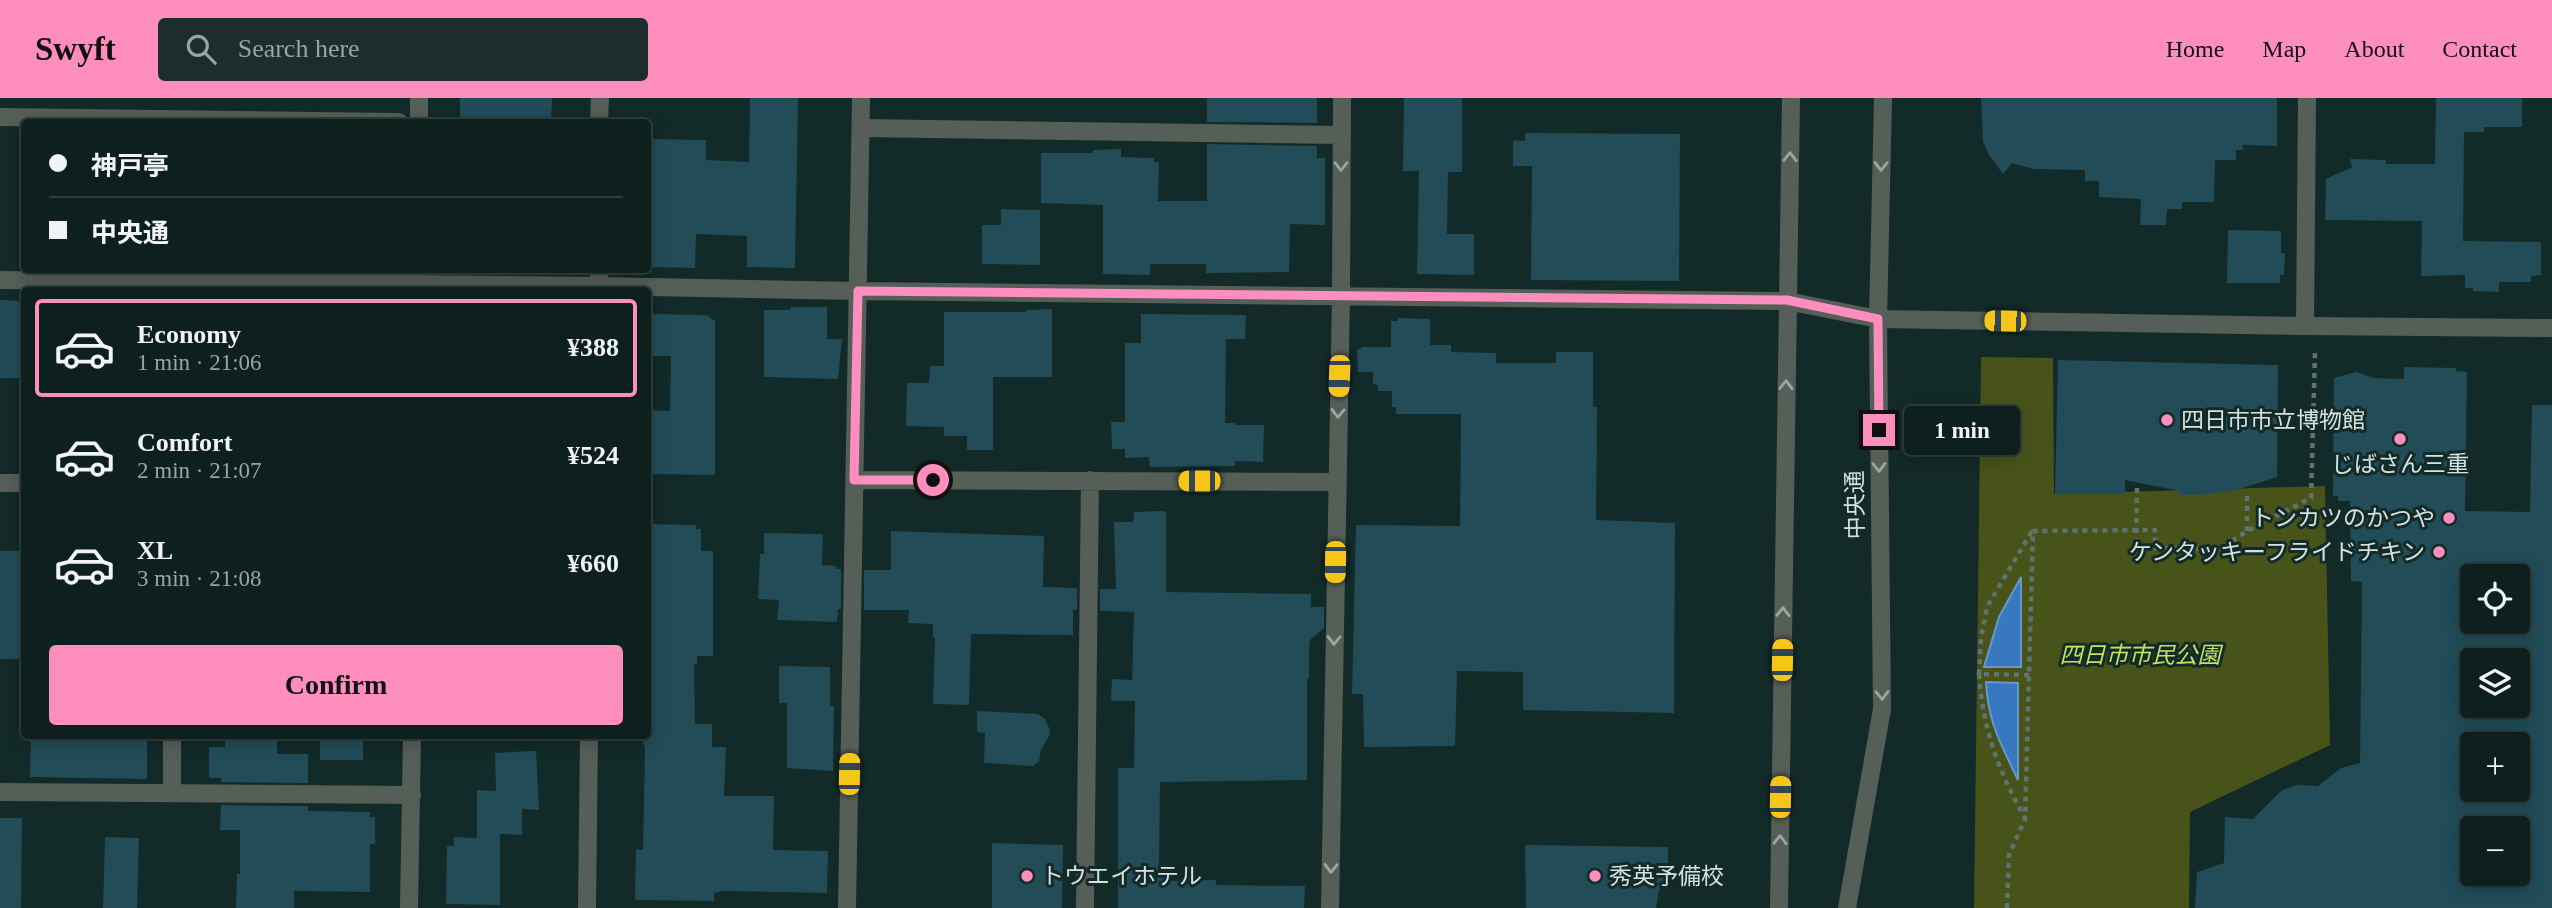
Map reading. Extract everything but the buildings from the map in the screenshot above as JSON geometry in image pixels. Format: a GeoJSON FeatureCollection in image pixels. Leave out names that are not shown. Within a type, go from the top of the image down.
{"type":"FeatureCollection","features":[{"type":"Feature","properties":{"kind":"street"},"geometry":{"type":"LineString","coordinates":[[419,98],[419,119]]}},
{"type":"Feature","properties":{"kind":"street"},"geometry":{"type":"LineString","coordinates":[[600,98],[600,119]]}},
{"type":"Feature","properties":{"kind":"street"},"geometry":{"type":"LineString","coordinates":[[847,908],[861,98]]}},
{"type":"Feature","properties":{"kind":"street"},"geometry":{"type":"LineString","coordinates":[[1330,908],[1342,98]]}},
{"type":"Feature","properties":{"kind":"street"},"geometry":{"type":"LineString","coordinates":[[1779,908],[1791,98]]}},
{"type":"Feature","properties":{"kind":"street","name":"中央通"},"geometry":{"type":"LineString","coordinates":[[1847,908],[1882,709],[1878,319],[1883,98]]}},
{"type":"Feature","properties":{"kind":"street"},"geometry":{"type":"LineString","coordinates":[[2305,326],[2307,98]]}},
{"type":"Feature","properties":{"kind":"street"},"geometry":{"type":"LineString","coordinates":[[0,117],[160,119]]}},
{"type":"Feature","properties":{"kind":"street"},"geometry":{"type":"LineString","coordinates":[[861,128],[1340,135]]}},
{"type":"Feature","properties":{"kind":"street"},"geometry":{"type":"LineString","coordinates":[[0,280],[599,282],[858,291],[1787,300],[1878,319],[2552,328]]}},
{"type":"Feature","properties":{"kind":"street"},"geometry":{"type":"LineString","coordinates":[[854,480],[1336,482]]}},
{"type":"Feature","properties":{"kind":"street"},"geometry":{"type":"LineString","coordinates":[[1085,908],[1090,480]]}},
{"type":"Feature","properties":{"kind":"street"},"geometry":{"type":"LineString","coordinates":[[0,483],[21,483]]}},
{"type":"Feature","properties":{"kind":"street"},"geometry":{"type":"LineString","coordinates":[[172,739],[172,793]]}},
{"type":"Feature","properties":{"kind":"street"},"geometry":{"type":"LineString","coordinates":[[409,908],[412,739]]}},
{"type":"Feature","properties":{"kind":"street"},"geometry":{"type":"LineString","coordinates":[[587,908],[589,739]]}},
{"type":"Feature","properties":{"kind":"street"},"geometry":{"type":"LineString","coordinates":[[0,792],[412,796]]}},
{"type":"Feature","properties":{"kind":"path"},"geometry":{"type":"LineString","coordinates":[[2137,488],[2136,548],[2220,548],[2311,498],[2315,351]]}},
{"type":"Feature","properties":{"kind":"path"},"geometry":{"type":"LineString","coordinates":[[2247,496],[2247,531]]}},
{"type":"Feature","properties":{"kind":"path"},"geometry":{"type":"LineString","coordinates":[[2033,531],[2155,530],[2155,548]]}},
{"type":"Feature","properties":{"kind":"path"},"geometry":{"type":"LineString","coordinates":[[2025,819],[1991,746],[1982,710],[1979,674],[1981,638],[1987,607],[2033,531]]}},
{"type":"Feature","properties":{"kind":"path"},"geometry":{"type":"LineString","coordinates":[[2007,908],[2009,855],[2025,819],[2033,531]]}},
{"type":"Feature","properties":{"kind":"path"},"geometry":{"type":"LineString","coordinates":[[1979,674],[2029,675]]}},
{"type":"Feature","properties":{"kind":"green space","name":"四日市市民公園"},"geometry":{"type":"Polygon","coordinates":[[[1981,357],[2053,358],[2054,494],[2325,486],[2330,745],[2190,812],[2189,908],[1974,908],[1981,357]]]}},
{"type":"Feature","properties":{"kind":"water"},"geometry":{"type":"Polygon","coordinates":[[[2021,577],[2021,667],[1984,667],[1999,617],[2021,577]]]}},
{"type":"Feature","properties":{"kind":"water"},"geometry":{"type":"Polygon","coordinates":[[[1986,682],[2018,683],[2018,780],[1989,710],[1986,682]]]}},
{"type":"Feature","properties":{"kind":"place","name":"四日市市立博物館"},"geometry":{"type":"Point","coordinates":[2167,420]}},
{"type":"Feature","properties":{"kind":"place","name":"じばさん三重"},"geometry":{"type":"Point","coordinates":[2400,439]}},
{"type":"Feature","properties":{"kind":"place","name":"トンカツのかつや"},"geometry":{"type":"Point","coordinates":[2449,518]}},
{"type":"Feature","properties":{"kind":"place","name":"ケンタッキーフライドチキン"},"geometry":{"type":"Point","coordinates":[2439,552]}},
{"type":"Feature","properties":{"kind":"place","name":"トウエイホテル"},"geometry":{"type":"Point","coordinates":[1027,876]}},
{"type":"Feature","properties":{"kind":"place","name":"秀英予備校"},"geometry":{"type":"Point","coordinates":[1595,876]}},
{"type":"Feature","properties":{"kind":"route"},"geometry":{"type":"LineString","coordinates":[[933,480],[854,480],[858,291],[1787,300],[1878,319],[1879,430]]}}]}
